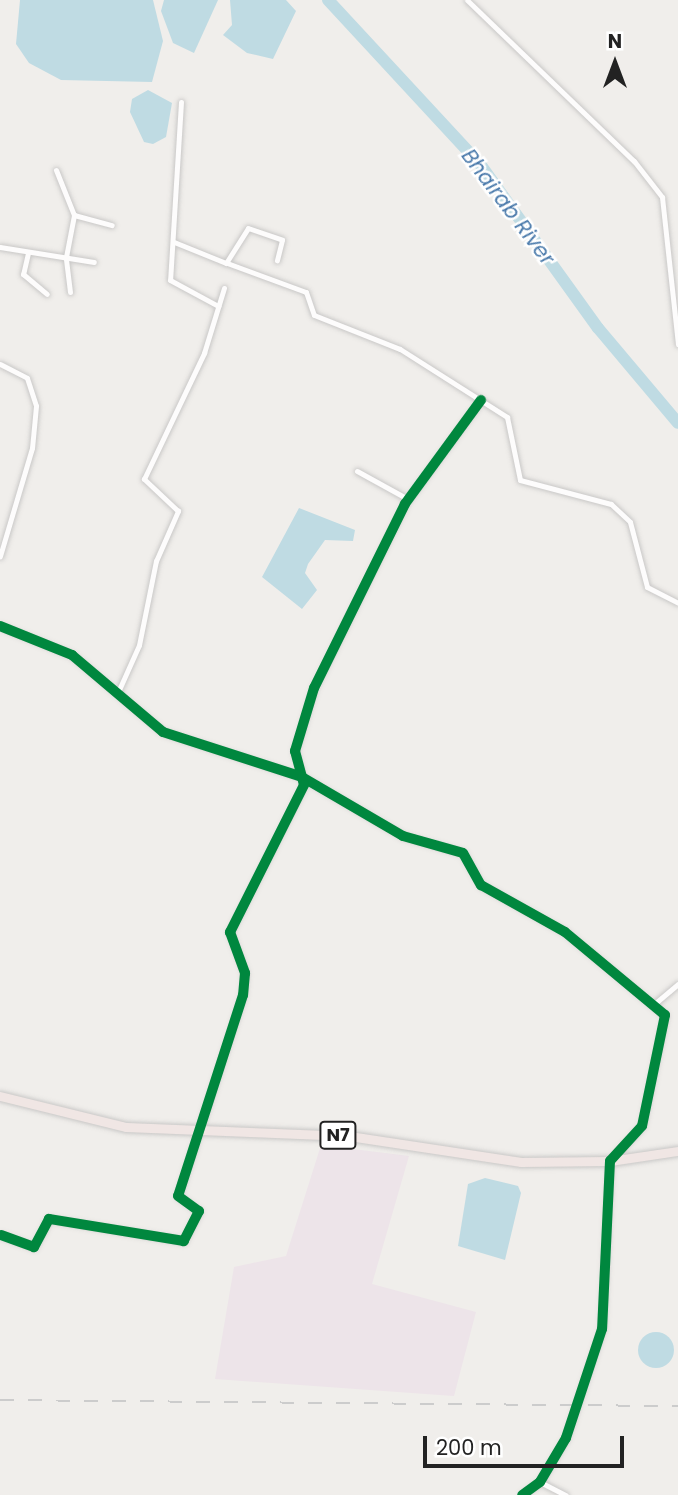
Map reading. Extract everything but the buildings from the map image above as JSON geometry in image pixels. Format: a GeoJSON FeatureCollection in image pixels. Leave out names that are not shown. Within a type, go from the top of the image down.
{"type":"FeatureCollection","features":[{"type":"Feature","properties":{"kind":"highway","name":"N7"},"geometry":{"type":"LineString","coordinates":[[0,1096],[126,1127],[349,1136],[521,1162],[610,1161],[678,1152]]}},
{"type":"Feature","properties":{"kind":"street"},"geometry":{"type":"LineString","coordinates":[[467,0],[634,161],[662,197],[678,344]]}},
{"type":"Feature","properties":{"kind":"street"},"geometry":{"type":"LineString","coordinates":[[181,102],[171,282],[218,306]]}},
{"type":"Feature","properties":{"kind":"street"},"geometry":{"type":"LineString","coordinates":[[56,170],[74,215],[66,257],[70,292]]}},
{"type":"Feature","properties":{"kind":"street"},"geometry":{"type":"LineString","coordinates":[[74,215],[112,225]]}},
{"type":"Feature","properties":{"kind":"street"},"geometry":{"type":"LineString","coordinates":[[227,263],[241,230],[248,228],[280,238],[277,260]]}},
{"type":"Feature","properties":{"kind":"street"},"geometry":{"type":"LineString","coordinates":[[174,242],[306,292],[314,315],[400,349],[507,416],[520,480],[611,504],[630,522],[647,587],[678,603]]}},
{"type":"Feature","properties":{"kind":"street"},"geometry":{"type":"LineString","coordinates":[[0,247],[94,262]]}},
{"type":"Feature","properties":{"kind":"street"},"geometry":{"type":"LineString","coordinates":[[28,253],[23,274],[47,294]]}},
{"type":"Feature","properties":{"kind":"street"},"geometry":{"type":"LineString","coordinates":[[118,692],[139,645],[156,561],[177,511],[144,478],[204,353],[224,288]]}},
{"type":"Feature","properties":{"kind":"street"},"geometry":{"type":"LineString","coordinates":[[0,364],[27,378],[36,406],[32,448],[0,556]]}},
{"type":"Feature","properties":{"kind":"street"},"geometry":{"type":"LineString","coordinates":[[1,1235],[34,1247],[49,1219],[184,1241],[199,1211],[178,1196],[243,995],[245,973],[230,932],[294,811],[302,777],[295,751],[314,688],[408,499],[481,400]]}},
{"type":"Feature","properties":{"kind":"street"},"geometry":{"type":"LineString","coordinates":[[357,471],[408,499]]}},
{"type":"Feature","properties":{"kind":"street"},"geometry":{"type":"LineString","coordinates":[[0,626],[72,655],[163,732],[302,777],[403,836],[463,853],[481,885],[565,932],[665,1015],[651,1099],[642,1126],[610,1161],[602,1329],[566,1437],[540,1482],[522,1495]]}},
{"type":"Feature","properties":{"kind":"street"},"geometry":{"type":"LineString","coordinates":[[653,1005],[678,984]]}},
{"type":"Feature","properties":{"kind":"street"},"geometry":{"type":"LineString","coordinates":[[540,1482],[566,1495]]}},
{"type":"Feature","properties":{"kind":"shaded area"},"geometry":{"type":"Polygon","coordinates":[[[321,1145],[409,1156],[372,1284],[476,1312],[454,1396],[215,1379],[234,1267],[286,1256],[321,1145]]]}},
{"type":"Feature","properties":{"kind":"water"},"geometry":{"type":"Polygon","coordinates":[[[20,0],[153,0],[163,41],[152,82],[61,80],[29,63],[16,44],[20,0]]]}},
{"type":"Feature","properties":{"kind":"water"},"geometry":{"type":"Polygon","coordinates":[[[164,0],[218,0],[194,53],[173,43],[161,11],[164,0]]]}},
{"type":"Feature","properties":{"kind":"water"},"geometry":{"type":"Polygon","coordinates":[[[230,0],[286,0],[296,11],[273,59],[247,53],[223,35],[232,25],[230,0]]]}},
{"type":"Feature","properties":{"kind":"water"},"geometry":{"type":"Polygon","coordinates":[[[148,90],[172,103],[166,137],[153,144],[144,142],[130,112],[132,99],[148,90]]]}},
{"type":"Feature","properties":{"kind":"water"},"geometry":{"type":"Polygon","coordinates":[[[299,508],[355,530],[353,541],[325,540],[308,564],[305,573],[317,590],[302,609],[262,577],[299,508]]]}},
{"type":"Feature","properties":{"kind":"water"},"geometry":{"type":"Polygon","coordinates":[[[485,1178],[518,1186],[521,1193],[505,1260],[458,1246],[468,1184],[485,1178]]]}},
{"type":"Feature","properties":{"kind":"water"},"geometry":{"type":"Polygon","coordinates":[[[656,1332],[669,1337],[674,1350],[669,1363],[656,1368],[643,1363],[638,1350],[643,1337],[656,1332]]]}},
{"type":"Feature","properties":{"kind":"waterway","name":"Bhairab River"},"geometry":{"type":"LineString","coordinates":[[328,0],[480,164],[598,328],[678,423]]}},
{"type":"Feature","properties":{"kind":"railway"},"geometry":{"type":"LineString","coordinates":[[0,1400],[678,1406]]}},
{"type":"Feature","properties":{"kind":"cycle path"},"geometry":{"type":"LineString","coordinates":[[481,400],[405,504],[314,688],[295,751],[302,777],[403,836],[463,853],[481,885],[565,932],[665,1015],[642,1126],[610,1161],[602,1329],[566,1438],[540,1482],[522,1495]]}},
{"type":"Feature","properties":{"kind":"cycle path"},"geometry":{"type":"LineString","coordinates":[[0,626],[72,655],[163,732],[302,777],[304,785],[230,932],[245,973],[243,995],[178,1196],[199,1211],[184,1241],[49,1219],[34,1247],[1,1235]]}}]}
